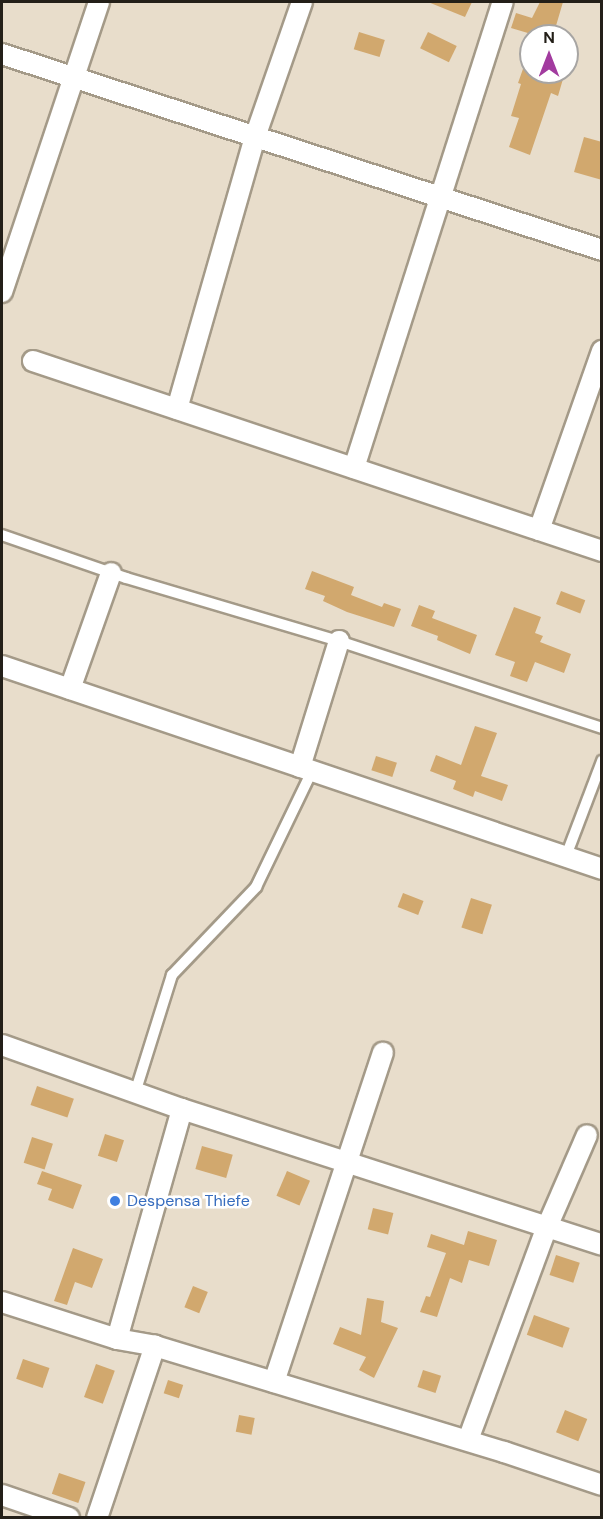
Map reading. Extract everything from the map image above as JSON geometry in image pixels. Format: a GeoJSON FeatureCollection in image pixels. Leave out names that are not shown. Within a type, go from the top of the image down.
{"type":"FeatureCollection","features":[{"type":"Feature","properties":{"kind":"street"},"geometry":{"type":"LineString","coordinates":[[2,292],[99,2]]}},
{"type":"Feature","properties":{"kind":"street"},"geometry":{"type":"LineString","coordinates":[[177,409],[255,137],[302,2]]}},
{"type":"Feature","properties":{"kind":"street"},"geometry":{"type":"LineString","coordinates":[[354,468],[503,2]]}},
{"type":"Feature","properties":{"kind":"street"},"geometry":{"type":"LineString","coordinates":[[2,54],[602,250]]}},
{"type":"Feature","properties":{"kind":"street"},"geometry":{"type":"LineString","coordinates":[[539,530],[602,351]]}},
{"type":"Feature","properties":{"kind":"street"},"geometry":{"type":"LineString","coordinates":[[33,361],[602,551]]}},
{"type":"Feature","properties":{"kind":"street"},"geometry":{"type":"LineString","coordinates":[[70,689],[111,573]]}},
{"type":"Feature","properties":{"kind":"street"},"geometry":{"type":"LineString","coordinates":[[306,769],[339,641]]}},
{"type":"Feature","properties":{"kind":"street"},"geometry":{"type":"LineString","coordinates":[[2,666],[602,869]]}},
{"type":"Feature","properties":{"kind":"street"},"geometry":{"type":"LineString","coordinates":[[2,1045],[182,1109],[602,1245]]}},
{"type":"Feature","properties":{"kind":"street"},"geometry":{"type":"LineString","coordinates":[[274,1382],[383,1053]]}},
{"type":"Feature","properties":{"kind":"street"},"geometry":{"type":"LineString","coordinates":[[117,1339],[182,1109]]}},
{"type":"Feature","properties":{"kind":"street"},"geometry":{"type":"LineString","coordinates":[[468,1440],[547,1227],[587,1135]]}},
{"type":"Feature","properties":{"kind":"street"},"geometry":{"type":"LineString","coordinates":[[2,1302],[117,1339],[154,1346],[468,1440],[602,1485]]}},
{"type":"Feature","properties":{"kind":"street"},"geometry":{"type":"LineString","coordinates":[[97,1518],[154,1346]]}},
{"type":"Feature","properties":{"kind":"street"},"geometry":{"type":"LineString","coordinates":[[2,1495],[69,1518]]}},
{"type":"Feature","properties":{"kind":"lane"},"geometry":{"type":"LineString","coordinates":[[2,536],[111,573],[339,641],[602,728]]}},
{"type":"Feature","properties":{"kind":"lane"},"geometry":{"type":"LineString","coordinates":[[566,856],[602,761]]}},
{"type":"Feature","properties":{"kind":"lane"},"geometry":{"type":"LineString","coordinates":[[135,1093],[172,975],[256,887],[306,769]]}},
{"type":"Feature","properties":{"kind":"building"},"geometry":{"type":"Polygon","coordinates":[[[428,2],[472,2],[465,17],[428,2]]]}},
{"type":"Feature","properties":{"kind":"building"},"geometry":{"type":"Polygon","coordinates":[[[540,2],[563,2],[557,24],[519,24],[519,30],[511,28],[516,13],[532,18],[540,2]]]}},
{"type":"Feature","properties":{"kind":"building"},"geometry":{"type":"Polygon","coordinates":[[[359,32],[385,40],[380,57],[354,49],[359,32]]]}},
{"type":"Feature","properties":{"kind":"building"},"geometry":{"type":"Polygon","coordinates":[[[428,32],[457,46],[449,62],[420,48],[428,32]]]}},
{"type":"Feature","properties":{"kind":"building"},"geometry":{"type":"Polygon","coordinates":[[[521,84],[562,84],[558,96],[551,93],[530,155],[509,147],[519,118],[511,116],[521,84]]]}},
{"type":"Feature","properties":{"kind":"building"},"geometry":{"type":"Polygon","coordinates":[[[584,137],[602,142],[602,180],[574,172],[584,137]]]}},
{"type":"Feature","properties":{"kind":"building"},"geometry":{"type":"Polygon","coordinates":[[[312,571],[354,587],[351,595],[382,607],[384,603],[401,609],[394,627],[347,612],[323,601],[325,596],[305,589],[312,571]]]}},
{"type":"Feature","properties":{"kind":"building"},"geometry":{"type":"Polygon","coordinates":[[[561,591],[585,600],[580,613],[556,604],[561,591]]]}},
{"type":"Feature","properties":{"kind":"building"},"geometry":{"type":"Polygon","coordinates":[[[419,605],[435,611],[432,618],[477,635],[470,654],[437,640],[438,636],[411,626],[419,605]]]}},
{"type":"Feature","properties":{"kind":"building"},"geometry":{"type":"Polygon","coordinates":[[[514,607],[541,617],[535,633],[543,636],[540,642],[571,654],[564,673],[535,662],[527,682],[510,676],[515,662],[495,655],[514,607]]]}},
{"type":"Feature","properties":{"kind":"building"},"geometry":{"type":"Polygon","coordinates":[[[475,726],[497,733],[481,776],[508,785],[502,801],[475,791],[473,797],[453,789],[456,781],[430,771],[436,755],[461,765],[475,726]]]}},
{"type":"Feature","properties":{"kind":"building"},"geometry":{"type":"Polygon","coordinates":[[[376,756],[397,763],[392,777],[371,770],[376,756]]]}},
{"type":"Feature","properties":{"kind":"building"},"geometry":{"type":"Polygon","coordinates":[[[403,893],[424,901],[418,915],[398,907],[403,893]]]}},
{"type":"Feature","properties":{"kind":"building"},"geometry":{"type":"Polygon","coordinates":[[[471,898],[492,905],[482,934],[461,927],[471,898]]]}},
{"type":"Feature","properties":{"kind":"building"},"geometry":{"type":"Polygon","coordinates":[[[37,1086],[74,1099],[67,1118],[30,1105],[37,1086]]]}},
{"type":"Feature","properties":{"kind":"building"},"geometry":{"type":"Polygon","coordinates":[[[105,1134],[124,1140],[117,1162],[98,1156],[105,1134]]]}},
{"type":"Feature","properties":{"kind":"building"},"geometry":{"type":"Polygon","coordinates":[[[32,1137],[53,1144],[45,1169],[24,1163],[32,1137]]]}},
{"type":"Feature","properties":{"kind":"building"},"geometry":{"type":"Polygon","coordinates":[[[202,1146],[233,1155],[226,1178],[195,1169],[202,1146]]]}},
{"type":"Feature","properties":{"kind":"building"},"geometry":{"type":"Polygon","coordinates":[[[42,1171],[82,1185],[73,1209],[48,1200],[52,1189],[37,1184],[42,1171]]]}},
{"type":"Feature","properties":{"kind":"building"},"geometry":{"type":"Polygon","coordinates":[[[287,1171],[310,1181],[299,1206],[276,1196],[287,1171]]]}},
{"type":"Feature","properties":{"kind":"building"},"geometry":{"type":"Polygon","coordinates":[[[373,1208],[393,1213],[388,1234],[368,1229],[373,1208]]]}},
{"type":"Feature","properties":{"kind":"building"},"geometry":{"type":"Polygon","coordinates":[[[468,1231],[497,1240],[489,1266],[469,1260],[462,1283],[450,1278],[437,1317],[420,1312],[426,1296],[430,1297],[446,1253],[427,1247],[431,1234],[464,1245],[468,1231]]]}},
{"type":"Feature","properties":{"kind":"building"},"geometry":{"type":"Polygon","coordinates":[[[73,1248],[103,1259],[92,1288],[75,1282],[67,1305],[54,1301],[73,1248]]]}},
{"type":"Feature","properties":{"kind":"building"},"geometry":{"type":"Polygon","coordinates":[[[556,1255],[580,1263],[573,1283],[550,1275],[556,1255]]]}},
{"type":"Feature","properties":{"kind":"building"},"geometry":{"type":"Polygon","coordinates":[[[193,1286],[208,1292],[199,1313],[184,1307],[193,1286]]]}},
{"type":"Feature","properties":{"kind":"building"},"geometry":{"type":"Polygon","coordinates":[[[367,1298],[384,1301],[381,1322],[398,1328],[374,1378],[359,1370],[366,1357],[333,1344],[340,1327],[361,1335],[367,1298]]]}},
{"type":"Feature","properties":{"kind":"building"},"geometry":{"type":"Polygon","coordinates":[[[534,1315],[570,1328],[563,1348],[527,1335],[534,1315]]]}},
{"type":"Feature","properties":{"kind":"building"},"geometry":{"type":"Polygon","coordinates":[[[23,1359],[49,1368],[43,1388],[16,1379],[23,1359]]]}},
{"type":"Feature","properties":{"kind":"building"},"geometry":{"type":"Polygon","coordinates":[[[96,1364],[115,1371],[103,1404],[84,1397],[96,1364]]]}},
{"type":"Feature","properties":{"kind":"building"},"geometry":{"type":"Polygon","coordinates":[[[423,1370],[441,1376],[436,1393],[417,1387],[423,1370]]]}},
{"type":"Feature","properties":{"kind":"building"},"geometry":{"type":"Polygon","coordinates":[[[168,1380],[183,1385],[179,1398],[164,1393],[168,1380]]]}},
{"type":"Feature","properties":{"kind":"building"},"geometry":{"type":"Polygon","coordinates":[[[565,1410],[587,1419],[578,1441],[556,1432],[565,1410]]]}},
{"type":"Feature","properties":{"kind":"building"},"geometry":{"type":"Polygon","coordinates":[[[239,1415],[255,1418],[251,1435],[236,1432],[239,1415]]]}},
{"type":"Feature","properties":{"kind":"building"},"geometry":{"type":"Polygon","coordinates":[[[59,1473],[85,1482],[78,1503],[52,1494],[59,1473]]]}},
{"type":"Feature","properties":{"kind":"place","name":"Despensa Thiefe"},"geometry":{"type":"Point","coordinates":[115,1201]}}]}
